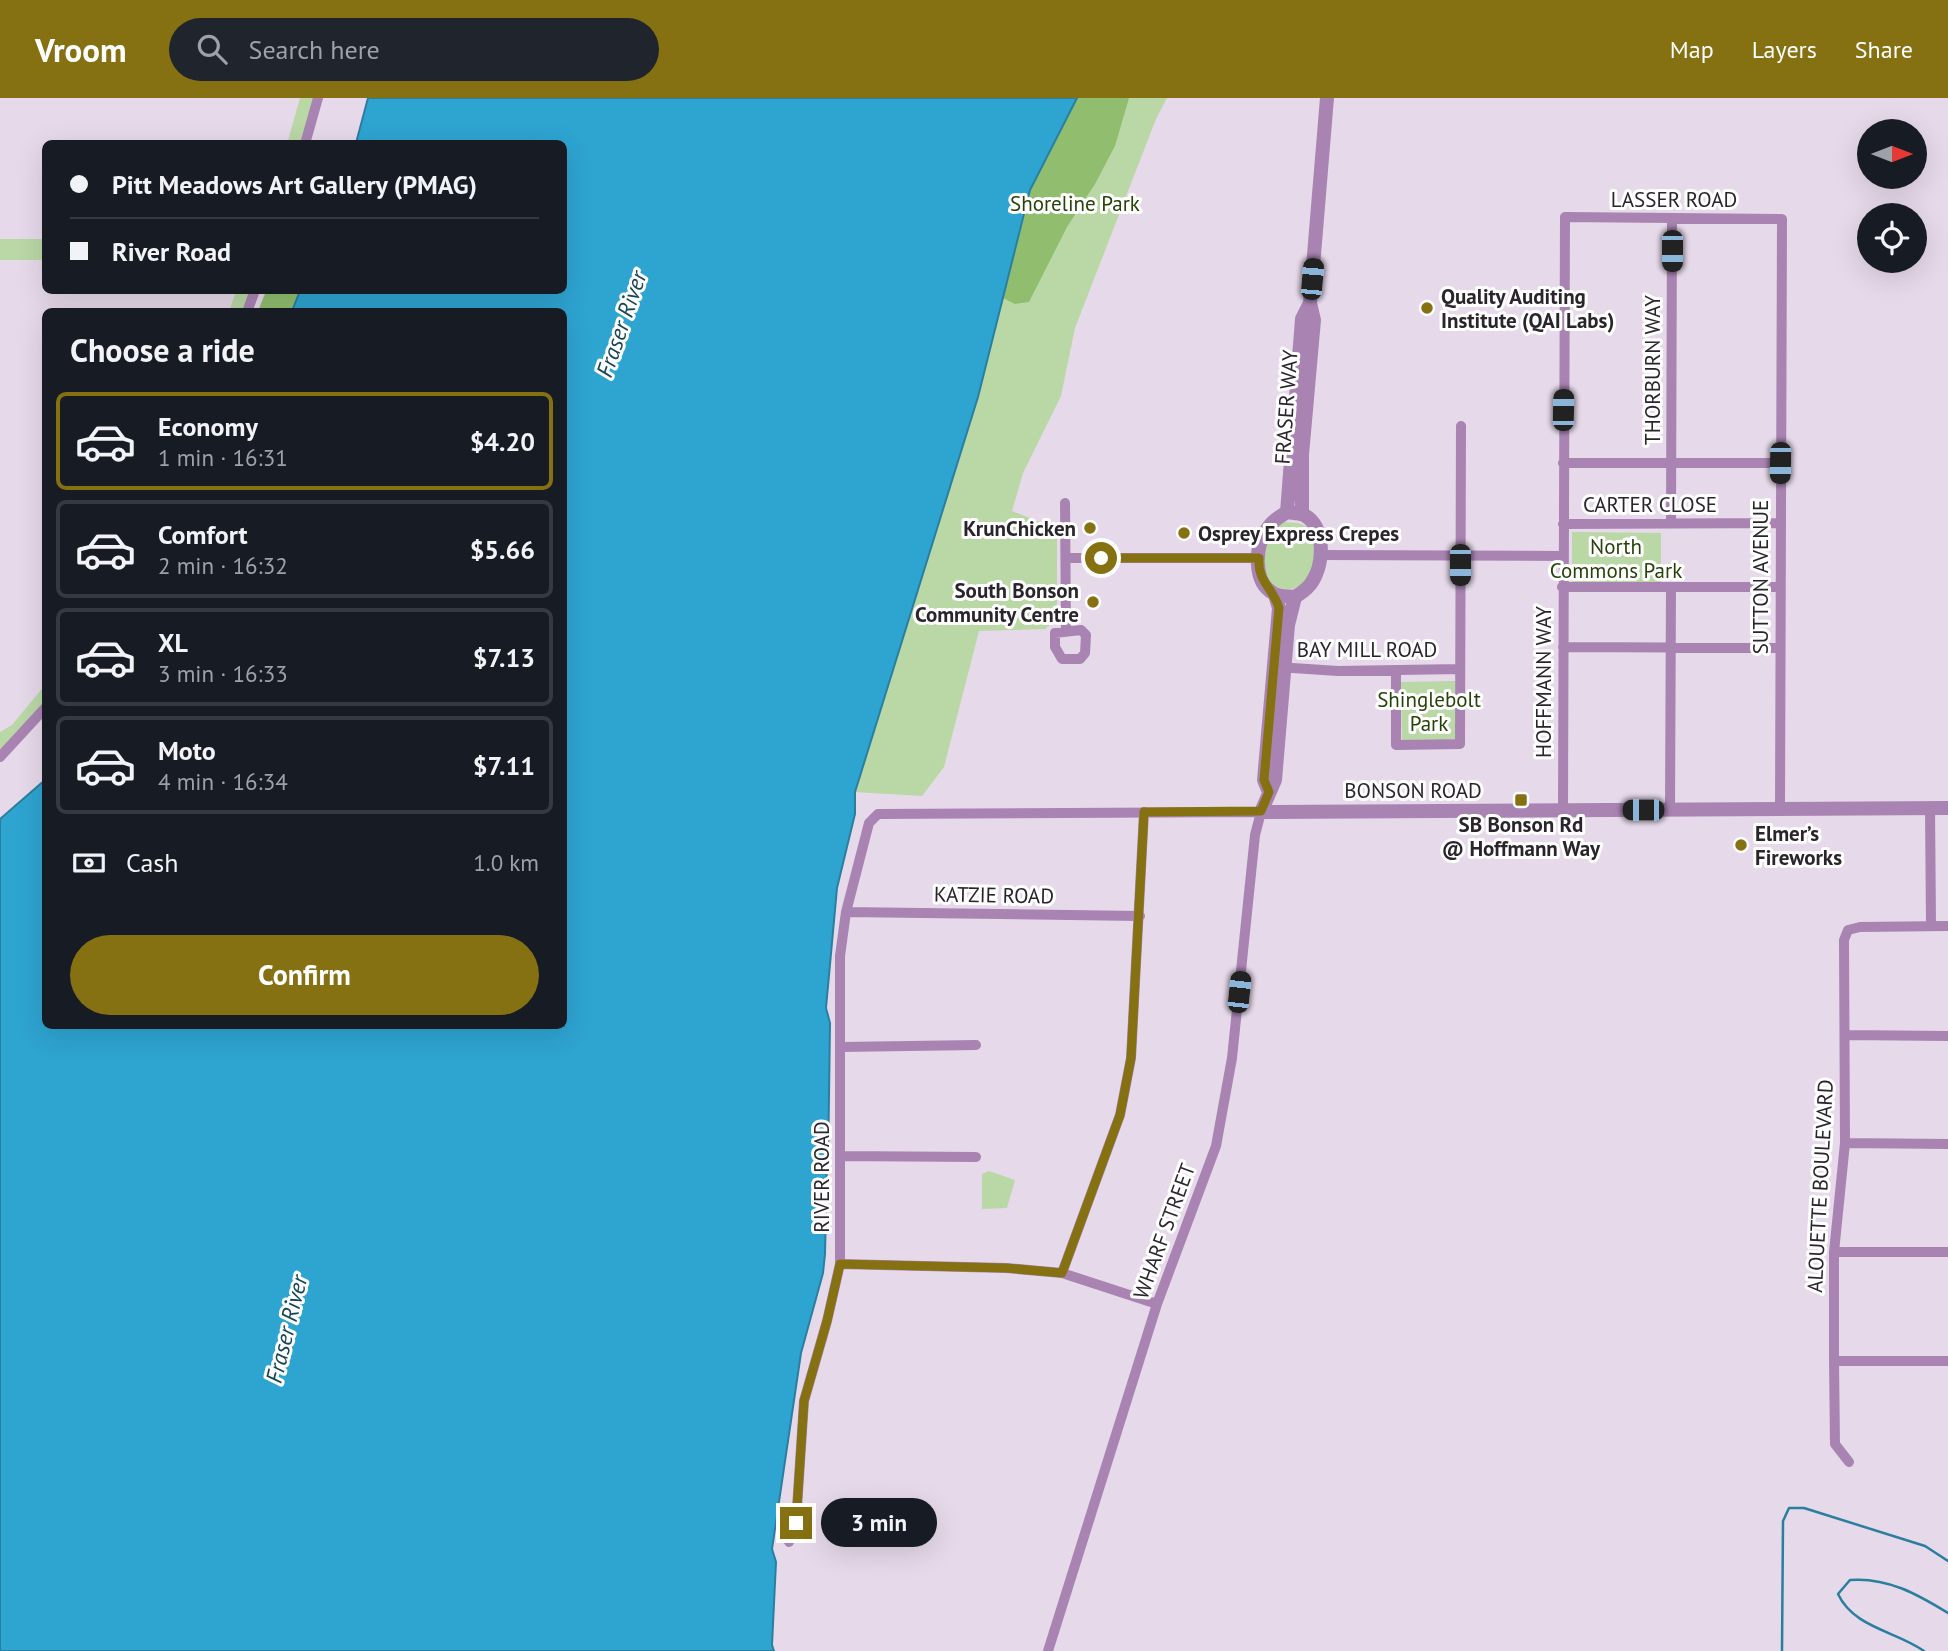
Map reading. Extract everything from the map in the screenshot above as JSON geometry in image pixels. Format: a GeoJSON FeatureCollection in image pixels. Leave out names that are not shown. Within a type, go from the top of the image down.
{"type":"FeatureCollection","features":[{"type":"Feature","properties":{"kind":"street"},"geometry":{"type":"LineString","coordinates":[[306,140],[318,98]]}},
{"type":"Feature","properties":{"kind":"street","name":"FRASER WAY"},"geometry":{"type":"LineString","coordinates":[[1295,513],[1302,319],[1310,303],[1327,98]]}},
{"type":"Feature","properties":{"kind":"street","name":"LASSER ROAD"},"geometry":{"type":"LineString","coordinates":[[1565,217],[1782,219]]}},
{"type":"Feature","properties":{"kind":"street","name":"HOFFMANN WAY"},"geometry":{"type":"LineString","coordinates":[[1563,810],[1565,217]]}},
{"type":"Feature","properties":{"kind":"street","name":"THORBURN WAY"},"geometry":{"type":"LineString","coordinates":[[1671,523],[1672,218]]}},
{"type":"Feature","properties":{"kind":"street","name":"SUTTON AVENUE"},"geometry":{"type":"LineString","coordinates":[[1780,809],[1782,219]]}},
{"type":"Feature","properties":{"kind":"street"},"geometry":{"type":"LineString","coordinates":[[1396,670],[1396,745],[1460,744],[1461,426]]}},
{"type":"Feature","properties":{"kind":"street"},"geometry":{"type":"LineString","coordinates":[[1563,463],[1780,463]]}},
{"type":"Feature","properties":{"kind":"street"},"geometry":{"type":"LineString","coordinates":[[1065,503],[1066,631]]}},
{"type":"Feature","properties":{"kind":"street"},"geometry":{"type":"LineString","coordinates":[[1261,811],[1269,792],[1264,780],[1279,667],[1288,625],[1295,597],[1314,579],[1320,555],[1318,530],[1295,513],[1270,525],[1265,532],[1259,558],[1259,573],[1275,594],[1279,608],[1279,667]]}},
{"type":"Feature","properties":{"kind":"street","name":"CARTER CLOSE"},"geometry":{"type":"LineString","coordinates":[[1563,524],[1780,523]]}},
{"type":"Feature","properties":{"kind":"street"},"geometry":{"type":"LineString","coordinates":[[1320,555],[1563,556]]}},
{"type":"Feature","properties":{"kind":"street"},"geometry":{"type":"LineString","coordinates":[[1066,558],[1259,558]]}},
{"type":"Feature","properties":{"kind":"street"},"geometry":{"type":"LineString","coordinates":[[1562,587],[1780,587]]}},
{"type":"Feature","properties":{"kind":"street"},"geometry":{"type":"LineString","coordinates":[[1670,810],[1671,587]]}},
{"type":"Feature","properties":{"kind":"street"},"geometry":{"type":"LineString","coordinates":[[1275,594],[1295,597]]}},
{"type":"Feature","properties":{"kind":"street"},"geometry":{"type":"LineString","coordinates":[[1563,647],[1780,648]]}},
{"type":"Feature","properties":{"kind":"street","name":"BAY MILL ROAD"},"geometry":{"type":"LineString","coordinates":[[1279,667],[1338,671],[1460,669]]}},
{"type":"Feature","properties":{"kind":"street"},"geometry":{"type":"LineString","coordinates":[[0,757],[42,711]]}},
{"type":"Feature","properties":{"kind":"street"},"geometry":{"type":"LineString","coordinates":[[1930,808],[1931,925],[1948,926]]}},
{"type":"Feature","properties":{"kind":"street","name":"BONSON ROAD"},"geometry":{"type":"LineString","coordinates":[[878,814],[1948,808]]}},
{"type":"Feature","properties":{"kind":"street","name":"WHARF STREET"},"geometry":{"type":"LineString","coordinates":[[1048,1651],[1157,1304],[1216,1146],[1225,1105],[1255,835],[1261,811]]}},
{"type":"Feature","properties":{"kind":"street"},"geometry":{"type":"LineString","coordinates":[[1062,1273],[1120,1115],[1134,1035],[1144,812]]}},
{"type":"Feature","properties":{"kind":"street","name":"RIVER ROAD"},"geometry":{"type":"LineString","coordinates":[[789,1542],[796,1523],[804,1401],[840,1264],[839,982],[846,912],[869,823],[878,814]]}},
{"type":"Feature","properties":{"kind":"street","name":"KATZIE ROAD"},"geometry":{"type":"LineString","coordinates":[[846,912],[1140,916]]}},
{"type":"Feature","properties":{"kind":"street","name":"ALOUETTE BOULEVARD"},"geometry":{"type":"LineString","coordinates":[[1849,1462],[1835,1444],[1834,1361],[1834,1252],[1845,1143],[1844,940],[1848,930],[1860,927],[1931,925]]}},
{"type":"Feature","properties":{"kind":"street"},"geometry":{"type":"LineString","coordinates":[[1845,1035],[1948,1036]]}},
{"type":"Feature","properties":{"kind":"street"},"geometry":{"type":"LineString","coordinates":[[841,1046],[976,1045]]}},
{"type":"Feature","properties":{"kind":"street"},"geometry":{"type":"LineString","coordinates":[[1845,1143],[1948,1144]]}},
{"type":"Feature","properties":{"kind":"street"},"geometry":{"type":"LineString","coordinates":[[841,1156],[976,1157]]}},
{"type":"Feature","properties":{"kind":"street"},"geometry":{"type":"LineString","coordinates":[[1834,1252],[1948,1252]]}},
{"type":"Feature","properties":{"kind":"street"},"geometry":{"type":"LineString","coordinates":[[840,1264],[1006,1268],[1062,1273],[1157,1304]]}},
{"type":"Feature","properties":{"kind":"street"},"geometry":{"type":"LineString","coordinates":[[1834,1361],[1948,1361]]}},
{"type":"Feature","properties":{"kind":"green space"},"geometry":{"type":"Polygon","coordinates":[[[300,98],[314,98],[302,140],[288,140],[300,98]]]}},
{"type":"Feature","properties":{"kind":"green space","name":"Shoreline Park"},"geometry":{"type":"Polygon","coordinates":[[[1077,98],[1167,98],[1156,119],[1075,328],[1061,396],[1023,473],[1012,511],[1057,529],[1057,619],[1045,629],[979,631],[944,767],[922,796],[855,792],[978,397],[1030,190],[1077,98]]]}},
{"type":"Feature","properties":{"kind":"green space","name":"Shoreline Park"},"geometry":{"type":"Polygon","coordinates":[[[1077,98],[1129,98],[1115,146],[1095,184],[1067,227],[1029,302],[1015,304],[1003,298],[1030,190],[1077,98]]]}},
{"type":"Feature","properties":{"kind":"green space"},"geometry":{"type":"Polygon","coordinates":[[[0,239],[42,239],[42,260],[0,260],[0,239]]]}},
{"type":"Feature","properties":{"kind":"green space"},"geometry":{"type":"Polygon","coordinates":[[[235,294],[249,294],[243,308],[230,308],[235,294]]]}},
{"type":"Feature","properties":{"kind":"green space"},"geometry":{"type":"Polygon","coordinates":[[[264,294],[299,294],[293,308],[259,308],[264,294]]]}},
{"type":"Feature","properties":{"kind":"green space"},"geometry":{"type":"Polygon","coordinates":[[[1285,522],[1299,523],[1307,527],[1315,545],[1315,558],[1306,580],[1297,587],[1285,589],[1271,584],[1264,561],[1271,535],[1285,522]]]}},
{"type":"Feature","properties":{"kind":"green space","name":"North Commons Park"},"geometry":{"type":"Polygon","coordinates":[[[1572,532],[1661,533],[1661,585],[1572,584],[1572,532]]]}},
{"type":"Feature","properties":{"kind":"green space","name":"Shinglebolt Park"},"geometry":{"type":"Polygon","coordinates":[[[1455,681],[1456,739],[1402,740],[1401,682],[1455,681]]]}},
{"type":"Feature","properties":{"kind":"green space"},"geometry":{"type":"Polygon","coordinates":[[[42,689],[42,704],[0,750],[0,732],[12,725],[42,689]]]}},
{"type":"Feature","properties":{"kind":"green space"},"geometry":{"type":"Polygon","coordinates":[[[989,1171],[1015,1180],[1007,1208],[982,1209],[982,1174],[989,1171]]]}},
{"type":"Feature","properties":{"kind":"water","name":"Fraser River"},"geometry":{"type":"Polygon","coordinates":[[[368,98],[1077,98],[1030,190],[978,397],[855,792],[855,814],[837,888],[826,1008],[830,1023],[828,1167],[823,1197],[826,1210],[825,1254],[823,1273],[801,1353],[772,1549],[776,1562],[772,1645],[774,1651],[0,1651],[0,819],[42,783],[42,1029],[567,1029],[567,308],[293,308],[299,294],[567,294],[567,140],[357,140],[368,98]]]}},
{"type":"Feature","properties":{"kind":"waterway"},"geometry":{"type":"LineString","coordinates":[[1782,1651],[1783,1521],[1789,1508],[1804,1508],[1925,1546],[1948,1561]]}},
{"type":"Feature","properties":{"kind":"waterway"},"geometry":{"type":"LineString","coordinates":[[1924,1651],[1865,1622],[1845,1605],[1838,1594],[1850,1580],[1877,1581],[1913,1593],[1948,1613]]}},
{"type":"Feature","properties":{"kind":"place","name":"Quality Auditing Institute (QAI Labs)"},"geometry":{"type":"Point","coordinates":[1427,308]}},
{"type":"Feature","properties":{"kind":"place","name":"KrunChicken"},"geometry":{"type":"Point","coordinates":[1090,528]}},
{"type":"Feature","properties":{"kind":"place","name":"Osprey Express Crepes"},"geometry":{"type":"Point","coordinates":[1184,533]}},
{"type":"Feature","properties":{"kind":"place","name":"South Bonson Community Centre"},"geometry":{"type":"Point","coordinates":[1093,602]}},
{"type":"Feature","properties":{"kind":"place","name":"SB Bonson Rd @ Hoffmann Way"},"geometry":{"type":"Point","coordinates":[1521,800]}},
{"type":"Feature","properties":{"kind":"place","name":"Elmer’s Fireworks"},"geometry":{"type":"Point","coordinates":[1741,845]}},
{"type":"Feature","properties":{"kind":"route"},"geometry":{"type":"LineString","coordinates":[[796,1523],[804,1401],[840,1264],[960,1266],[1062,1273],[1120,1115],[1131,1058],[1144,812],[1261,811],[1269,792],[1264,780],[1279,608],[1275,594],[1266,588],[1259,573],[1259,558],[1101,558]]}}]}
